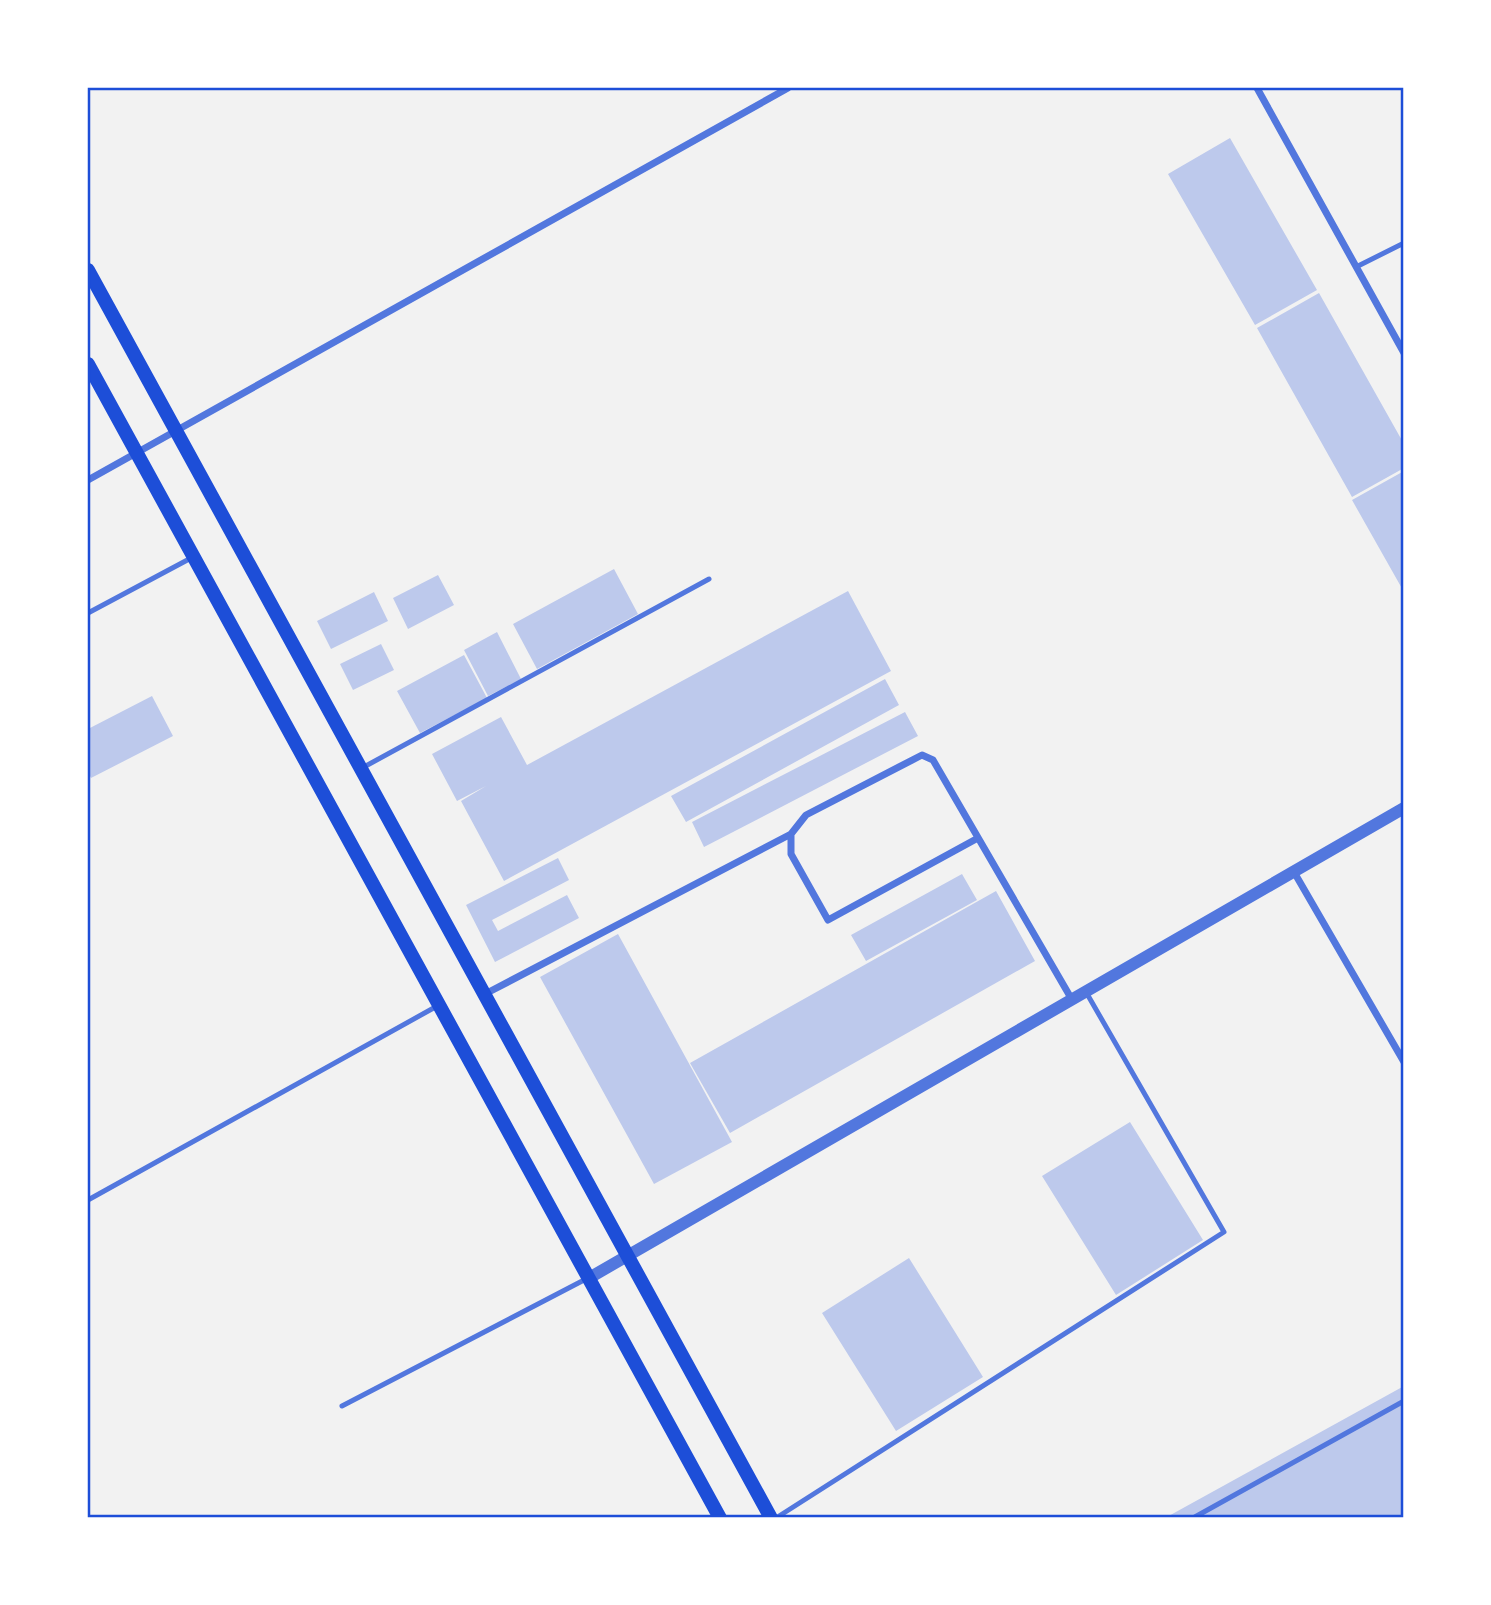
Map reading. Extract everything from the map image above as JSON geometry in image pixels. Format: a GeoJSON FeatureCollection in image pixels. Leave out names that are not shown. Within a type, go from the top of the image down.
{"type":"FeatureCollection","features":[{"type":"Feature","properties":{"kind":"main road"},"geometry":{"type":"LineString","coordinates":[[88,270],[359,770],[773,1517]]}},
{"type":"Feature","properties":{"kind":"main road"},"geometry":{"type":"LineString","coordinates":[[88,364],[720,1517]]}},
{"type":"Feature","properties":{"kind":"street"},"geometry":{"type":"LineString","coordinates":[[88,480],[788,88]]}},
{"type":"Feature","properties":{"kind":"street"},"geometry":{"type":"LineString","coordinates":[[1258,88],[1404,353]]}},
{"type":"Feature","properties":{"kind":"street"},"geometry":{"type":"LineString","coordinates":[[484,994],[791,834],[806,815],[922,755],[933,760],[944,773],[978,838],[1071,998]]}},
{"type":"Feature","properties":{"kind":"street"},"geometry":{"type":"LineString","coordinates":[[589,1278],[1404,808]]}},
{"type":"Feature","properties":{"kind":"street"},"geometry":{"type":"LineString","coordinates":[[791,834],[791,854],[828,920],[978,838]]}},
{"type":"Feature","properties":{"kind":"street"},"geometry":{"type":"LineString","coordinates":[[1294,872],[1404,1062]]}},
{"type":"Feature","properties":{"kind":"lane"},"geometry":{"type":"LineString","coordinates":[[1356,267],[1404,243]]}},
{"type":"Feature","properties":{"kind":"lane"},"geometry":{"type":"LineString","coordinates":[[88,613],[193,557]]}},
{"type":"Feature","properties":{"kind":"lane"},"geometry":{"type":"LineString","coordinates":[[359,770],[709,579]]}},
{"type":"Feature","properties":{"kind":"lane"},"geometry":{"type":"LineString","coordinates":[[773,1517],[1224,1232],[1085,990]]}},
{"type":"Feature","properties":{"kind":"lane"},"geometry":{"type":"LineString","coordinates":[[88,1199],[439,1005]]}},
{"type":"Feature","properties":{"kind":"lane"},"geometry":{"type":"LineString","coordinates":[[342,1406],[589,1278]]}},
{"type":"Feature","properties":{"kind":"lane"},"geometry":{"type":"LineString","coordinates":[[1193,1517],[1404,1401]]}},
{"type":"Feature","properties":{"kind":"building"},"geometry":{"type":"Polygon","coordinates":[[[1230,138],[1317,290],[1255,325],[1168,174],[1230,138]]]}},
{"type":"Feature","properties":{"kind":"building"},"geometry":{"type":"Polygon","coordinates":[[[1319,293],[1404,444],[1404,468],[1352,497],[1257,328],[1319,293]]]}},
{"type":"Feature","properties":{"kind":"building"},"geometry":{"type":"Polygon","coordinates":[[[1404,471],[1404,592],[1352,500],[1404,471]]]}},
{"type":"Feature","properties":{"kind":"building"},"geometry":{"type":"Polygon","coordinates":[[[614,569],[638,614],[537,669],[513,624],[614,569]]]}},
{"type":"Feature","properties":{"kind":"building"},"geometry":{"type":"Polygon","coordinates":[[[438,575],[454,605],[408,629],[393,598],[438,575]]]}},
{"type":"Feature","properties":{"kind":"building"},"geometry":{"type":"Polygon","coordinates":[[[848,591],[891,671],[504,881],[461,801],[486,786],[457,801],[432,754],[501,717],[527,765],[848,591]]]}},
{"type":"Feature","properties":{"kind":"building"},"geometry":{"type":"Polygon","coordinates":[[[374,592],[388,621],[331,649],[317,621],[374,592]]]}},
{"type":"Feature","properties":{"kind":"building"},"geometry":{"type":"Polygon","coordinates":[[[497,632],[521,679],[488,696],[464,650],[497,632]]]}},
{"type":"Feature","properties":{"kind":"building"},"geometry":{"type":"Polygon","coordinates":[[[381,644],[394,670],[353,690],[340,664],[381,644]]]}},
{"type":"Feature","properties":{"kind":"building"},"geometry":{"type":"Polygon","coordinates":[[[464,655],[487,698],[420,733],[397,691],[464,655]]]}},
{"type":"Feature","properties":{"kind":"building"},"geometry":{"type":"Polygon","coordinates":[[[885,679],[899,705],[686,822],[671,796],[885,679]]]}},
{"type":"Feature","properties":{"kind":"building"},"geometry":{"type":"Polygon","coordinates":[[[152,696],[173,736],[91,778],[88,772],[88,729],[152,696]]]}},
{"type":"Feature","properties":{"kind":"building"},"geometry":{"type":"Polygon","coordinates":[[[905,712],[918,736],[704,847],[692,822],[905,712]]]}},
{"type":"Feature","properties":{"kind":"building"},"geometry":{"type":"Polygon","coordinates":[[[558,858],[569,880],[492,920],[498,931],[567,895],[579,918],[495,962],[466,905],[558,858]]]}},
{"type":"Feature","properties":{"kind":"building"},"geometry":{"type":"Polygon","coordinates":[[[962,874],[977,900],[866,961],[851,935],[962,874]]]}},
{"type":"Feature","properties":{"kind":"building"},"geometry":{"type":"Polygon","coordinates":[[[996,891],[1035,961],[730,1133],[690,1063],[996,891]]]}},
{"type":"Feature","properties":{"kind":"building"},"geometry":{"type":"Polygon","coordinates":[[[618,934],[732,1142],[654,1184],[540,977],[618,934]]]}},
{"type":"Feature","properties":{"kind":"building"},"geometry":{"type":"Polygon","coordinates":[[[1130,1122],[1203,1240],[1116,1295],[1042,1176],[1130,1122]]]}},
{"type":"Feature","properties":{"kind":"building"},"geometry":{"type":"Polygon","coordinates":[[[909,1258],[983,1377],[896,1431],[822,1313],[909,1258]]]}},
{"type":"Feature","properties":{"kind":"building"},"geometry":{"type":"Polygon","coordinates":[[[1404,1386],[1404,1518],[1165,1518],[1404,1386]]]}}]}
